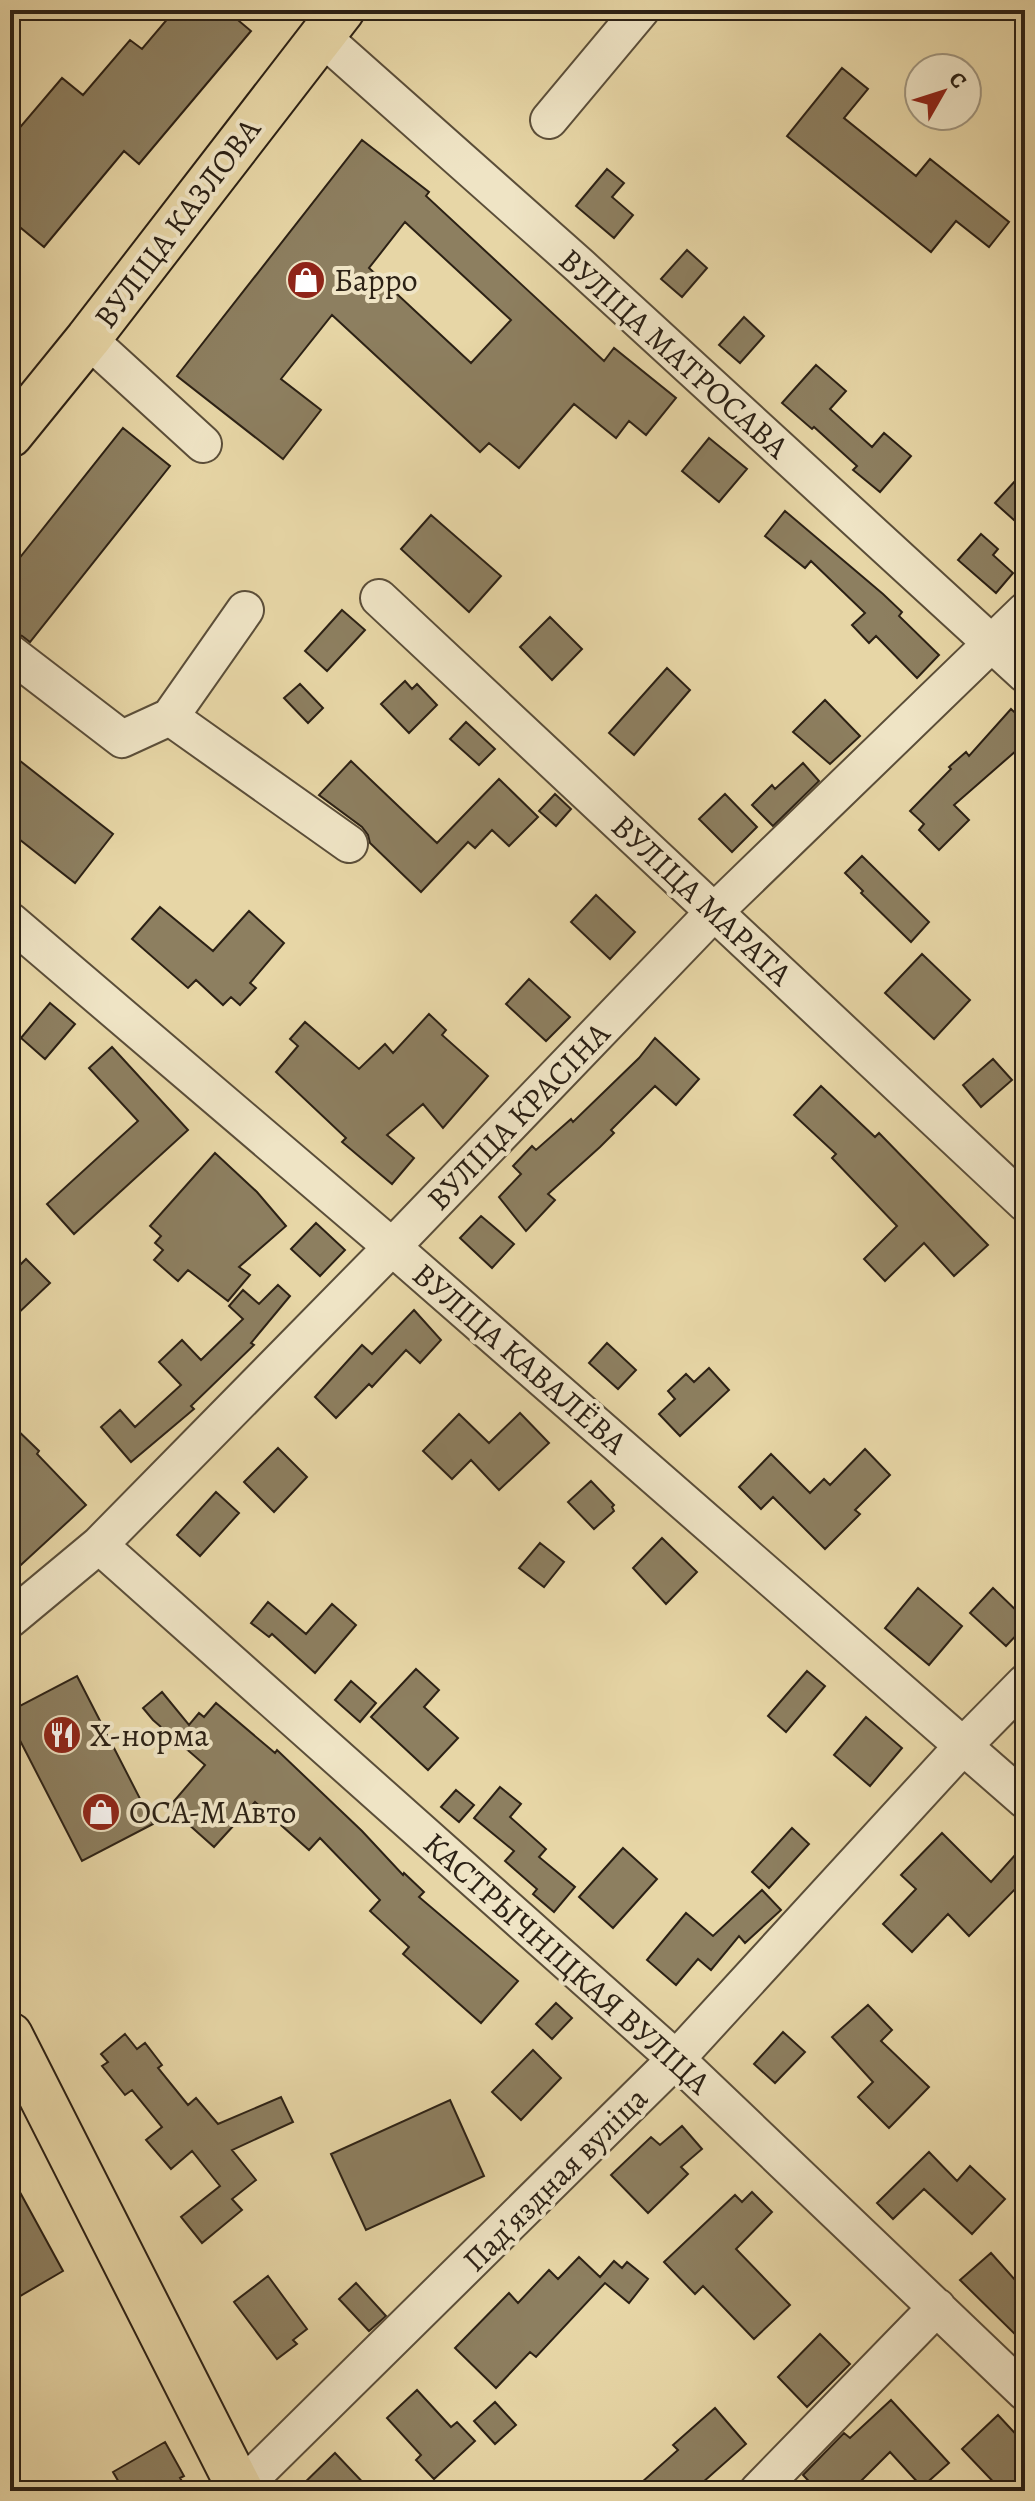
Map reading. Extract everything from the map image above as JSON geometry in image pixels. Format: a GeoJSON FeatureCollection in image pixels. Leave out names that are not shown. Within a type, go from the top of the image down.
{"type":"FeatureCollection","features":[{"type":"Feature","properties":{"kind":"main road","name":"ВУЛІЦА КАЗЛОВА"},"geometry":{"type":"LineString","coordinates":[[10,435],[332,23]]}},
{"type":"Feature","properties":{"kind":"main road"},"geometry":{"type":"LineString","coordinates":[[10,2035],[240,2490]]}},
{"type":"Feature","properties":{"kind":"street"},"geometry":{"type":"LineString","coordinates":[[549,120],[641,10]]}},
{"type":"Feature","properties":{"kind":"street","name":"ВУЛІЦА МАТРОСАВА"},"geometry":{"type":"LineString","coordinates":[[332,23],[580,266],[1025,674]]}},
{"type":"Feature","properties":{"kind":"street"},"geometry":{"type":"LineString","coordinates":[[88,339],[203,444]]}},
{"type":"Feature","properties":{"kind":"street","name":"ВУЛІЦА МАРАТА"},"geometry":{"type":"LineString","coordinates":[[379,598],[1025,1203]]}},
{"type":"Feature","properties":{"kind":"street"},"geometry":{"type":"LineString","coordinates":[[10,653],[122,739],[170,717],[245,610]]}},
{"type":"Feature","properties":{"kind":"street","name":"ВУЛІЦА КРАСІНА"},"geometry":{"type":"LineString","coordinates":[[10,1619],[99,1545],[392,1247],[714,912],[1025,611]]}},
{"type":"Feature","properties":{"kind":"street"},"geometry":{"type":"LineString","coordinates":[[170,717],[349,844]]}},
{"type":"Feature","properties":{"kind":"street","name":"ВУЛІЦА КАВАЛЁВА"},"geometry":{"type":"LineString","coordinates":[[10,921],[392,1247],[1025,1800]]}},
{"type":"Feature","properties":{"kind":"street","name":"КАСТРЫЧНІЦКАЯ ВУЛІЦА"},"geometry":{"type":"LineString","coordinates":[[99,1545],[676,2059],[1025,2392]]}},
{"type":"Feature","properties":{"kind":"street","name":"Падʼяздная вуліца"},"geometry":{"type":"LineString","coordinates":[[240,2490],[676,2059],[963,1746],[1025,1683]]}},
{"type":"Feature","properties":{"kind":"street"},"geometry":{"type":"LineString","coordinates":[[758,2491],[937,2307]]}},
{"type":"Feature","properties":{"kind":"building"},"geometry":{"type":"Polygon","coordinates":[[[175,10],[226,10],[251,31],[139,164],[124,151],[44,247],[10,219],[10,139],[62,78],[83,95],[130,40],[142,49],[175,10]]]}},
{"type":"Feature","properties":{"kind":"building"},"geometry":{"type":"Polygon","coordinates":[[[842,68],[868,89],[844,118],[916,176],[930,159],[1009,222],[989,247],[956,221],[931,252],[787,136],[842,68]]]}},
{"type":"Feature","properties":{"kind":"building"},"geometry":{"type":"Polygon","coordinates":[[[362,140],[429,192],[426,196],[604,361],[614,348],[676,398],[646,435],[629,421],[616,438],[574,404],[519,468],[489,443],[480,452],[332,315],[281,379],[321,410],[283,459],[177,376],[362,140]],[[405,222],[369,268],[471,363],[511,320],[405,222]]]}},
{"type":"Feature","properties":{"kind":"building"},"geometry":{"type":"Polygon","coordinates":[[[607,169],[624,183],[612,197],[633,215],[614,238],[576,206],[607,169]]]}},
{"type":"Feature","properties":{"kind":"building"},"geometry":{"type":"Polygon","coordinates":[[[687,250],[707,268],[682,297],[661,279],[687,250]]]}},
{"type":"Feature","properties":{"kind":"building"},"geometry":{"type":"Polygon","coordinates":[[[744,317],[764,336],[740,363],[719,345],[744,317]]]}},
{"type":"Feature","properties":{"kind":"building"},"geometry":{"type":"Polygon","coordinates":[[[816,365],[846,391],[830,409],[872,447],[884,433],[911,456],[880,492],[853,470],[857,466],[782,403],[816,365]]]}},
{"type":"Feature","properties":{"kind":"building"},"geometry":{"type":"Polygon","coordinates":[[[123,428],[170,466],[30,642],[10,632],[10,570],[123,428]]]}},
{"type":"Feature","properties":{"kind":"building"},"geometry":{"type":"Polygon","coordinates":[[[709,438],[747,469],[719,502],[682,471],[709,438]]]}},
{"type":"Feature","properties":{"kind":"building"},"geometry":{"type":"Polygon","coordinates":[[[1025,470],[1025,530],[995,503],[1025,470]]]}},
{"type":"Feature","properties":{"kind":"building"},"geometry":{"type":"Polygon","coordinates":[[[785,511],[883,594],[902,612],[899,616],[939,655],[917,678],[876,636],[869,643],[852,625],[865,613],[811,561],[805,568],[765,536],[785,511]]]}},
{"type":"Feature","properties":{"kind":"building"},"geometry":{"type":"Polygon","coordinates":[[[431,515],[501,576],[469,612],[401,549],[431,515]]]}},
{"type":"Feature","properties":{"kind":"building"},"geometry":{"type":"Polygon","coordinates":[[[981,534],[998,549],[993,555],[1013,573],[996,593],[958,560],[981,534]]]}},
{"type":"Feature","properties":{"kind":"building"},"geometry":{"type":"Polygon","coordinates":[[[342,610],[365,630],[327,671],[305,651],[342,610]]]}},
{"type":"Feature","properties":{"kind":"building"},"geometry":{"type":"Polygon","coordinates":[[[550,617],[582,649],[552,680],[520,647],[550,617]]]}},
{"type":"Feature","properties":{"kind":"building"},"geometry":{"type":"Polygon","coordinates":[[[667,668],[690,690],[634,755],[609,733],[667,668]]]}},
{"type":"Feature","properties":{"kind":"building"},"geometry":{"type":"Polygon","coordinates":[[[405,681],[412,689],[417,684],[437,705],[409,733],[381,704],[405,681]]]}},
{"type":"Feature","properties":{"kind":"building"},"geometry":{"type":"Polygon","coordinates":[[[300,684],[323,708],[308,723],[284,698],[300,684]]]}},
{"type":"Feature","properties":{"kind":"building"},"geometry":{"type":"Polygon","coordinates":[[[825,700],[860,736],[830,764],[793,732],[825,700]]]}},
{"type":"Feature","properties":{"kind":"building"},"geometry":{"type":"Polygon","coordinates":[[[1011,709],[1025,722],[1025,743],[954,805],[969,820],[939,850],[919,830],[924,824],[910,811],[951,769],[949,767],[966,752],[969,756],[1011,709]]]}},
{"type":"Feature","properties":{"kind":"building"},"geometry":{"type":"Polygon","coordinates":[[[466,722],[495,749],[479,765],[450,739],[466,722]]]}},
{"type":"Feature","properties":{"kind":"building"},"geometry":{"type":"Polygon","coordinates":[[[10,753],[113,834],[75,883],[10,832],[10,753]]]}},
{"type":"Feature","properties":{"kind":"building"},"geometry":{"type":"Polygon","coordinates":[[[351,761],[437,843],[499,779],[538,817],[509,846],[492,830],[475,848],[468,842],[421,892],[370,843],[362,827],[319,795],[351,761]]]}},
{"type":"Feature","properties":{"kind":"building"},"geometry":{"type":"Polygon","coordinates":[[[803,763],[819,781],[773,826],[752,805],[772,785],[775,789],[803,763]]]}},
{"type":"Feature","properties":{"kind":"building"},"geometry":{"type":"Polygon","coordinates":[[[555,794],[571,809],[556,826],[539,811],[555,794]]]}},
{"type":"Feature","properties":{"kind":"building"},"geometry":{"type":"Polygon","coordinates":[[[725,794],[757,827],[732,852],[699,819],[725,794]]]}},
{"type":"Feature","properties":{"kind":"building"},"geometry":{"type":"Polygon","coordinates":[[[862,856],[929,922],[911,942],[845,873],[862,856]]]}},
{"type":"Feature","properties":{"kind":"building"},"geometry":{"type":"Polygon","coordinates":[[[596,895],[635,932],[610,959],[571,922],[596,895]]]}},
{"type":"Feature","properties":{"kind":"building"},"geometry":{"type":"Polygon","coordinates":[[[160,907],[213,951],[249,911],[284,943],[250,983],[256,988],[240,1005],[231,997],[223,1005],[196,980],[188,988],[132,939],[160,907]]]}},
{"type":"Feature","properties":{"kind":"building"},"geometry":{"type":"Polygon","coordinates":[[[922,954],[970,1000],[934,1039],[885,993],[922,954]]]}},
{"type":"Feature","properties":{"kind":"building"},"geometry":{"type":"Polygon","coordinates":[[[529,979],[570,1017],[546,1041],[506,1004],[529,979]]]}},
{"type":"Feature","properties":{"kind":"building"},"geometry":{"type":"Polygon","coordinates":[[[50,1003],[75,1024],[45,1059],[21,1038],[50,1003]]]}},
{"type":"Feature","properties":{"kind":"building"},"geometry":{"type":"Polygon","coordinates":[[[429,1014],[446,1030],[442,1035],[488,1076],[443,1128],[423,1104],[387,1135],[414,1158],[392,1184],[342,1142],[346,1138],[276,1072],[298,1046],[290,1039],[305,1022],[359,1069],[385,1044],[393,1053],[429,1014]]]}},
{"type":"Feature","properties":{"kind":"building"},"geometry":{"type":"Polygon","coordinates":[[[655,1038],[699,1079],[676,1105],[655,1086],[611,1130],[614,1133],[548,1194],[555,1200],[526,1231],[499,1197],[521,1174],[513,1166],[532,1146],[536,1150],[571,1119],[573,1122],[639,1058],[655,1038]]]}},
{"type":"Feature","properties":{"kind":"building"},"geometry":{"type":"Polygon","coordinates":[[[112,1047],[188,1130],[74,1234],[47,1204],[138,1121],[89,1068],[112,1047]]]}},
{"type":"Feature","properties":{"kind":"building"},"geometry":{"type":"Polygon","coordinates":[[[993,1059],[1012,1080],[981,1107],[963,1085],[993,1059]]]}},
{"type":"Feature","properties":{"kind":"building"},"geometry":{"type":"Polygon","coordinates":[[[821,1086],[875,1137],[879,1133],[988,1245],[954,1276],[924,1243],[885,1281],[864,1259],[897,1226],[832,1158],[836,1154],[794,1115],[821,1086]]]}},
{"type":"Feature","properties":{"kind":"building"},"geometry":{"type":"Polygon","coordinates":[[[215,1153],[257,1192],[286,1226],[239,1267],[250,1275],[228,1301],[188,1270],[178,1281],[154,1260],[163,1250],[155,1243],[161,1236],[150,1226],[215,1153]]]}},
{"type":"Feature","properties":{"kind":"building"},"geometry":{"type":"Polygon","coordinates":[[[481,1216],[514,1244],[492,1268],[460,1238],[481,1216]]]}},
{"type":"Feature","properties":{"kind":"building"},"geometry":{"type":"Polygon","coordinates":[[[316,1223],[345,1250],[320,1276],[291,1249],[316,1223]]]}},
{"type":"Feature","properties":{"kind":"building"},"geometry":{"type":"Polygon","coordinates":[[[26,1259],[50,1283],[10,1321],[10,1275],[26,1259]]]}},
{"type":"Feature","properties":{"kind":"building"},"geometry":{"type":"Polygon","coordinates":[[[278,1285],[290,1296],[251,1343],[254,1345],[191,1406],[194,1409],[131,1462],[101,1427],[120,1410],[135,1427],[181,1385],[159,1362],[182,1340],[201,1360],[243,1319],[229,1306],[243,1290],[259,1304],[278,1285]]]}},
{"type":"Feature","properties":{"kind":"building"},"geometry":{"type":"Polygon","coordinates":[[[414,1310],[441,1340],[420,1363],[406,1350],[372,1387],[369,1384],[336,1418],[315,1397],[362,1345],[372,1354],[414,1310]]]}},
{"type":"Feature","properties":{"kind":"building"},"geometry":{"type":"Polygon","coordinates":[[[607,1343],[636,1370],[618,1389],[589,1363],[607,1343]]]}},
{"type":"Feature","properties":{"kind":"building"},"geometry":{"type":"Polygon","coordinates":[[[709,1368],[729,1390],[680,1436],[659,1414],[675,1399],[668,1391],[686,1374],[694,1382],[709,1368]]]}},
{"type":"Feature","properties":{"kind":"building"},"geometry":{"type":"Polygon","coordinates":[[[520,1413],[549,1443],[499,1490],[471,1460],[452,1479],[423,1451],[459,1414],[489,1443],[520,1413]]]}},
{"type":"Feature","properties":{"kind":"building"},"geometry":{"type":"Polygon","coordinates":[[[10,1423],[86,1505],[10,1575],[10,1423]]]}},
{"type":"Feature","properties":{"kind":"building"},"geometry":{"type":"Polygon","coordinates":[[[278,1448],[307,1477],[274,1512],[244,1482],[278,1448]]]}},
{"type":"Feature","properties":{"kind":"building"},"geometry":{"type":"Polygon","coordinates":[[[865,1449],[890,1475],[855,1510],[860,1514],[825,1549],[773,1497],[761,1509],[739,1487],[771,1454],[810,1493],[824,1479],[830,1485],[865,1449]]]}},
{"type":"Feature","properties":{"kind":"building"},"geometry":{"type":"Polygon","coordinates":[[[591,1481],[614,1505],[614,1511],[594,1529],[568,1502],[591,1481]]]}},
{"type":"Feature","properties":{"kind":"building"},"geometry":{"type":"Polygon","coordinates":[[[216,1492],[239,1513],[200,1556],[177,1535],[216,1492]]]}},
{"type":"Feature","properties":{"kind":"building"},"geometry":{"type":"Polygon","coordinates":[[[662,1538],[697,1572],[666,1604],[633,1568],[662,1538]]]}},
{"type":"Feature","properties":{"kind":"building"},"geometry":{"type":"Polygon","coordinates":[[[540,1543],[564,1562],[544,1587],[519,1568],[540,1543]]]}},
{"type":"Feature","properties":{"kind":"building"},"geometry":{"type":"Polygon","coordinates":[[[918,1588],[962,1626],[929,1665],[885,1628],[918,1588]]]}},
{"type":"Feature","properties":{"kind":"building"},"geometry":{"type":"Polygon","coordinates":[[[993,1588],[1025,1619],[1025,1626],[1006,1646],[970,1613],[993,1588]]]}},
{"type":"Feature","properties":{"kind":"building"},"geometry":{"type":"Polygon","coordinates":[[[268,1602],[306,1634],[332,1604],[356,1625],[315,1673],[272,1634],[269,1637],[251,1623],[268,1602]]]}},
{"type":"Feature","properties":{"kind":"building"},"geometry":{"type":"Polygon","coordinates":[[[416,1669],[439,1690],[424,1707],[458,1738],[428,1770],[371,1717],[416,1669]]]}},
{"type":"Feature","properties":{"kind":"building"},"geometry":{"type":"Polygon","coordinates":[[[807,1671],[825,1686],[786,1732],[768,1716],[807,1671]]]}},
{"type":"Feature","properties":{"kind":"building"},"geometry":{"type":"Polygon","coordinates":[[[77,1676],[153,1824],[82,1861],[10,1721],[10,1711],[77,1676]]]}},
{"type":"Feature","properties":{"kind":"building"},"geometry":{"type":"Polygon","coordinates":[[[351,1681],[376,1703],[360,1722],[335,1700],[351,1681]]]}},
{"type":"Feature","properties":{"kind":"building"},"geometry":{"type":"Polygon","coordinates":[[[162,1692],[189,1725],[199,1713],[204,1717],[216,1703],[275,1753],[277,1750],[424,1892],[419,1897],[518,1981],[481,2023],[403,1954],[409,1947],[370,1911],[380,1900],[320,1838],[309,1850],[255,1802],[214,1847],[169,1807],[205,1765],[143,1708],[162,1692]]]}},
{"type":"Feature","properties":{"kind":"building"},"geometry":{"type":"Polygon","coordinates":[[[866,1717],[902,1748],[870,1786],[834,1755],[866,1717]]]}},
{"type":"Feature","properties":{"kind":"building"},"geometry":{"type":"Polygon","coordinates":[[[500,1787],[521,1804],[510,1817],[546,1849],[539,1857],[575,1887],[554,1912],[533,1894],[537,1889],[505,1861],[514,1851],[474,1818],[500,1787]]]}},
{"type":"Feature","properties":{"kind":"building"},"geometry":{"type":"Polygon","coordinates":[[[456,1790],[474,1805],[459,1822],[441,1807],[456,1790]]]}},
{"type":"Feature","properties":{"kind":"building"},"geometry":{"type":"Polygon","coordinates":[[[792,1828],[809,1844],[769,1888],[752,1872],[792,1828]]]}},
{"type":"Feature","properties":{"kind":"building"},"geometry":{"type":"Polygon","coordinates":[[[942,1833],[991,1882],[1025,1844],[1025,1879],[969,1936],[948,1914],[912,1952],[883,1924],[916,1889],[901,1875],[942,1833]]]}},
{"type":"Feature","properties":{"kind":"building"},"geometry":{"type":"Polygon","coordinates":[[[623,1848],[657,1879],[613,1928],[579,1897],[623,1848]]]}},
{"type":"Feature","properties":{"kind":"building"},"geometry":{"type":"Polygon","coordinates":[[[762,1890],[781,1910],[745,1943],[739,1936],[711,1970],[698,1959],[676,1985],[647,1960],[686,1913],[713,1936],[762,1890]]]}},
{"type":"Feature","properties":{"kind":"building"},"geometry":{"type":"Polygon","coordinates":[[[556,2003],[572,2018],[552,2039],[536,2024],[556,2003]]]}},
{"type":"Feature","properties":{"kind":"building"},"geometry":{"type":"Polygon","coordinates":[[[868,2005],[892,2030],[881,2041],[929,2087],[889,2128],[858,2097],[873,2082],[832,2037],[868,2005]]]}},
{"type":"Feature","properties":{"kind":"building"},"geometry":{"type":"Polygon","coordinates":[[[783,2032],[805,2052],[775,2083],[754,2064],[783,2032]]]}},
{"type":"Feature","properties":{"kind":"building"},"geometry":{"type":"Polygon","coordinates":[[[125,2034],[137,2049],[145,2043],[162,2065],[158,2068],[188,2105],[196,2098],[218,2124],[281,2097],[293,2122],[232,2150],[256,2180],[232,2199],[242,2210],[202,2243],[181,2217],[220,2186],[192,2151],[171,2169],[146,2140],[162,2127],[132,2090],[125,2095],[102,2066],[108,2062],[101,2054],[125,2034]]]}},
{"type":"Feature","properties":{"kind":"building"},"geometry":{"type":"Polygon","coordinates":[[[533,2050],[561,2078],[521,2120],[492,2092],[533,2050]]]}},
{"type":"Feature","properties":{"kind":"building"},"geometry":{"type":"Polygon","coordinates":[[[450,2100],[484,2176],[366,2230],[331,2154],[450,2100]]]}},
{"type":"Feature","properties":{"kind":"building"},"geometry":{"type":"Polygon","coordinates":[[[682,2126],[702,2149],[681,2167],[688,2174],[648,2213],[611,2175],[651,2137],[660,2145],[682,2126]]]}},
{"type":"Feature","properties":{"kind":"building"},"geometry":{"type":"Polygon","coordinates":[[[929,2152],[957,2181],[970,2166],[1005,2199],[972,2234],[924,2189],[893,2219],[877,2203],[929,2152]]]}},
{"type":"Feature","properties":{"kind":"building"},"geometry":{"type":"Polygon","coordinates":[[[10,2174],[63,2271],[10,2302],[10,2174]]]}},
{"type":"Feature","properties":{"kind":"building"},"geometry":{"type":"Polygon","coordinates":[[[752,2192],[772,2212],[736,2249],[790,2305],[754,2339],[703,2286],[695,2294],[664,2262],[735,2195],[742,2202],[752,2192]]]}},
{"type":"Feature","properties":{"kind":"building"},"geometry":{"type":"Polygon","coordinates":[[[991,2253],[1025,2291],[1025,2344],[960,2280],[991,2253]]]}},
{"type":"Feature","properties":{"kind":"building"},"geometry":{"type":"Polygon","coordinates":[[[579,2257],[600,2277],[614,2261],[622,2268],[627,2262],[648,2279],[629,2303],[605,2283],[536,2357],[530,2352],[496,2388],[455,2348],[509,2293],[518,2303],[549,2270],[558,2279],[579,2257]]]}},
{"type":"Feature","properties":{"kind":"building"},"geometry":{"type":"Polygon","coordinates":[[[268,2276],[307,2329],[293,2340],[297,2344],[277,2359],[234,2302],[268,2276]]]}},
{"type":"Feature","properties":{"kind":"building"},"geometry":{"type":"Polygon","coordinates":[[[356,2283],[386,2316],[369,2331],[339,2299],[356,2283]]]}},
{"type":"Feature","properties":{"kind":"building"},"geometry":{"type":"Polygon","coordinates":[[[820,2334],[850,2364],[807,2407],[778,2377],[820,2334]]]}},
{"type":"Feature","properties":{"kind":"building"},"geometry":{"type":"Polygon","coordinates":[[[417,2390],[451,2427],[457,2422],[475,2441],[434,2479],[416,2460],[421,2455],[387,2418],[417,2390]]]}},
{"type":"Feature","properties":{"kind":"building"},"geometry":{"type":"Polygon","coordinates":[[[891,2400],[949,2463],[922,2487],[890,2452],[851,2491],[818,2491],[803,2475],[844,2433],[850,2438],[891,2400]]]}},
{"type":"Feature","properties":{"kind":"building"},"geometry":{"type":"Polygon","coordinates":[[[495,2402],[516,2425],[495,2444],[474,2421],[495,2402]]]}},
{"type":"Feature","properties":{"kind":"building"},"geometry":{"type":"Polygon","coordinates":[[[715,2408],[746,2444],[693,2491],[632,2491],[678,2450],[673,2445],[715,2408]]]}},
{"type":"Feature","properties":{"kind":"building"},"geometry":{"type":"Polygon","coordinates":[[[998,2415],[1025,2444],[1025,2481],[1014,2491],[1002,2491],[962,2449],[998,2415]]]}},
{"type":"Feature","properties":{"kind":"building"},"geometry":{"type":"Polygon","coordinates":[[[165,2442],[184,2476],[180,2478],[188,2491],[124,2491],[113,2472],[165,2442]]]}},
{"type":"Feature","properties":{"kind":"building"},"geometry":{"type":"Polygon","coordinates":[[[335,2453],[371,2491],[296,2491],[335,2453]]]}},
{"type":"Feature","properties":{"kind":"place","name":"Барро"},"geometry":{"type":"Point","coordinates":[306,280]}},
{"type":"Feature","properties":{"kind":"place","name":"Х-норма"},"geometry":{"type":"Point","coordinates":[62,1735]}},
{"type":"Feature","properties":{"kind":"place","name":"ОСА-М Авто"},"geometry":{"type":"Point","coordinates":[101,1812]}}]}
